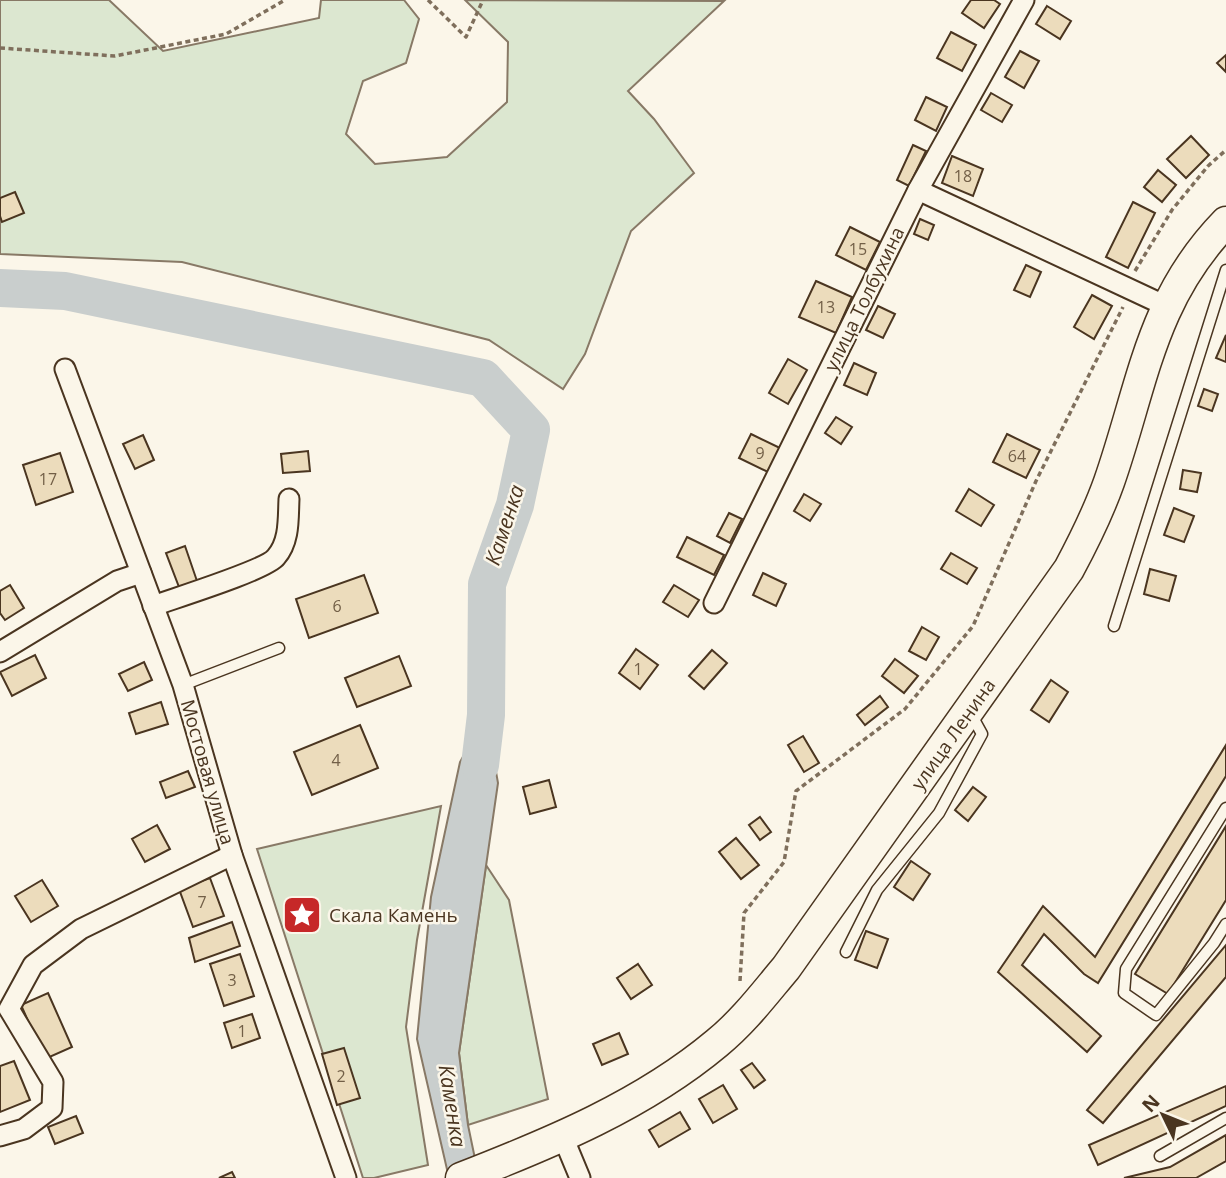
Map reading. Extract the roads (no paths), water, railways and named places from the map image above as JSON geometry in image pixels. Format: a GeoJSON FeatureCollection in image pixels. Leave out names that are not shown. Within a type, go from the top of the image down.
{"type":"FeatureCollection","features":[{"type":"Feature","properties":{"kind":"main road","name":"улица Ленина"},"geometry":{"type":"LineString","coordinates":[[461,1178],[556,1140],[633,1099],[689,1065],[747,1016],[786,968],[1046,603],[1090,530],[1110,481],[1145,364],[1166,306],[1181,277],[1225,228]]}},
{"type":"Feature","properties":{"kind":"street","name":"улица Толбухина"},"geometry":{"type":"LineString","coordinates":[[714,603],[918,190],[1024,0]]}},
{"type":"Feature","properties":{"kind":"street"},"geometry":{"type":"LineString","coordinates":[[918,190],[1166,306]]}},
{"type":"Feature","properties":{"kind":"street","name":"Мостовая улица"},"geometry":{"type":"LineString","coordinates":[[65,369],[183,685],[232,855],[346,1178]]}},
{"type":"Feature","properties":{"kind":"street"},"geometry":{"type":"LineString","coordinates":[[153,606],[258,569],[276,558],[288,531],[289,499]]}},
{"type":"Feature","properties":{"kind":"street"},"geometry":{"type":"LineString","coordinates":[[0,652],[117,581],[141,573]]}},
{"type":"Feature","properties":{"kind":"street"},"geometry":{"type":"LineString","coordinates":[[0,1136],[24,1129],[52,1108],[53,1082],[9,1010],[33,965],[81,929],[232,855]]}},
{"type":"Feature","properties":{"kind":"street"},"geometry":{"type":"LineString","coordinates":[[556,1140],[580,1178]]}},
{"type":"Feature","properties":{"kind":"lane"},"geometry":{"type":"LineString","coordinates":[[1114,626],[1226,270]]}},
{"type":"Feature","properties":{"kind":"lane"},"geometry":{"type":"LineString","coordinates":[[183,685],[279,648]]}},
{"type":"Feature","properties":{"kind":"lane"},"geometry":{"type":"LineString","coordinates":[[846,952],[877,890],[939,813],[982,734],[970,711]]}},
{"type":"Feature","properties":{"kind":"lane"},"geometry":{"type":"LineString","coordinates":[[1226,808],[1126,969],[1124,993],[1156,1015],[1226,924]]}},
{"type":"Feature","properties":{"kind":"lane"},"geometry":{"type":"LineString","coordinates":[[1160,1156],[1226,1118]]}},
{"type":"Feature","properties":{"kind":"water"},"geometry":{"type":"Polygon","coordinates":[[[486,715],[498,783],[459,1053],[468,1125],[479,1178],[449,1178],[417,1039],[431,897],[460,762],[486,715]]]}},
{"type":"Feature","properties":{"kind":"waterway","name":"Каменка"},"geometry":{"type":"LineString","coordinates":[[0,288],[65,291],[483,378],[531,430],[515,505],[487,584],[486,715],[480,765]]}},
{"type":"Feature","properties":{"kind":"place","name":"Скала Камень"},"geometry":{"type":"Point","coordinates":[302,915]}}]}
